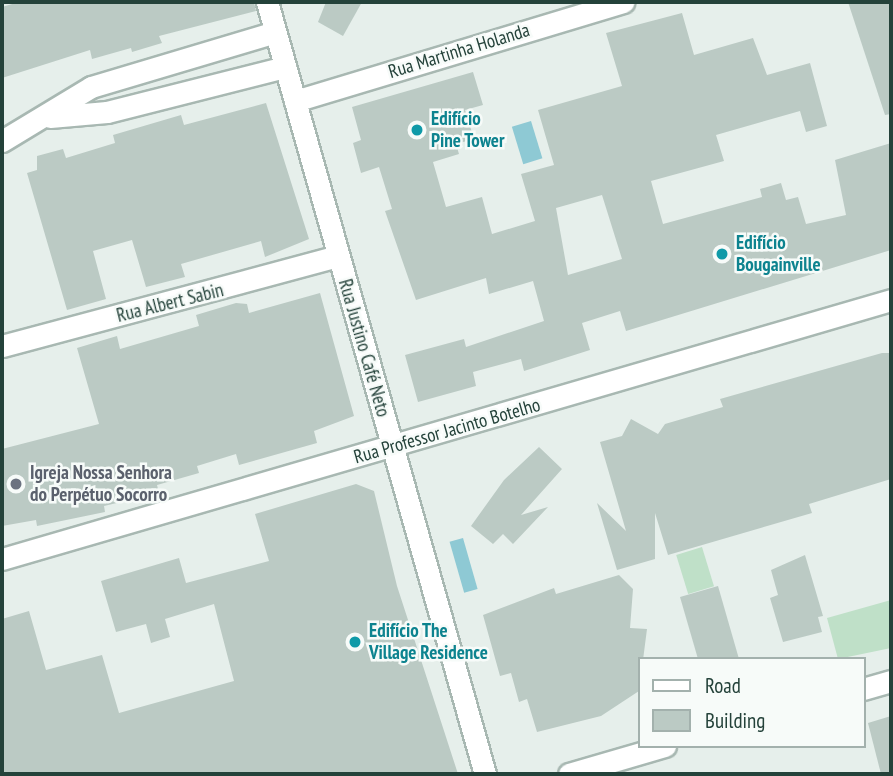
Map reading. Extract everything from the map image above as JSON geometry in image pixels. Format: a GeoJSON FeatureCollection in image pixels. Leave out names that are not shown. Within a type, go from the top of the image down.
{"type":"FeatureCollection","features":[{"type":"Feature","properties":{"kind":"street","name":"Rua Justino Café Neto"},"geometry":{"type":"LineString","coordinates":[[267,2],[485,774]]}},
{"type":"Feature","properties":{"kind":"street","name":"Rua Martinha Holanda"},"geometry":{"type":"LineString","coordinates":[[295,101],[624,2]]}},
{"type":"Feature","properties":{"kind":"street"},"geometry":{"type":"LineString","coordinates":[[2,141],[50,117],[74,95],[129,73],[275,32]]}},
{"type":"Feature","properties":{"kind":"street"},"geometry":{"type":"LineString","coordinates":[[50,117],[107,112],[285,67]]}},
{"type":"Feature","properties":{"kind":"street","name":"Rua Albert Sabin"},"geometry":{"type":"LineString","coordinates":[[2,346],[338,256]]}},
{"type":"Feature","properties":{"kind":"street","name":"Rua Professor Jacinto Botelho"},"geometry":{"type":"LineString","coordinates":[[2,559],[392,448],[891,300]]}},
{"type":"Feature","properties":{"kind":"street"},"geometry":{"type":"LineString","coordinates":[[865,688],[891,681]]}},
{"type":"Feature","properties":{"kind":"street"},"geometry":{"type":"LineString","coordinates":[[569,774],[658,748]]}},
{"type":"Feature","properties":{"kind":"green space"},"geometry":{"type":"Polygon","coordinates":[[[702,547],[714,586],[688,594],[676,555],[702,547]]]}},
{"type":"Feature","properties":{"kind":"green space"},"geometry":{"type":"Polygon","coordinates":[[[891,600],[891,648],[837,657],[827,618],[891,600]]]}},
{"type":"Feature","properties":{"kind":"water"},"geometry":{"type":"Polygon","coordinates":[[[531,121],[542,158],[523,164],[512,127],[531,121]]]}},
{"type":"Feature","properties":{"kind":"water"},"geometry":{"type":"Polygon","coordinates":[[[463,538],[478,589],[464,593],[450,542],[463,538]]]}},
{"type":"Feature","properties":{"kind":"building"},"geometry":{"type":"Polygon","coordinates":[[[19,2],[254,2],[256,11],[159,36],[162,43],[132,52],[131,48],[92,59],[90,50],[2,78],[2,7],[19,2]]]}},
{"type":"Feature","properties":{"kind":"building"},"geometry":{"type":"Polygon","coordinates":[[[326,2],[362,2],[343,36],[318,22],[326,2]]]}},
{"type":"Feature","properties":{"kind":"building"},"geometry":{"type":"Polygon","coordinates":[[[848,2],[891,2],[891,114],[885,115],[848,2]]]}},
{"type":"Feature","properties":{"kind":"building"},"geometry":{"type":"Polygon","coordinates":[[[682,13],[694,55],[753,38],[767,75],[810,63],[827,126],[806,132],[800,111],[716,135],[724,161],[651,181],[663,224],[762,197],[760,189],[781,183],[786,200],[798,197],[806,224],[846,215],[835,160],[891,143],[891,250],[626,331],[620,311],[582,323],[590,350],[524,371],[521,359],[473,372],[476,386],[418,402],[405,355],[464,339],[466,347],[544,321],[533,281],[489,294],[486,278],[416,300],[385,211],[392,209],[379,167],[361,173],[353,143],[361,140],[352,107],[473,72],[483,105],[465,110],[474,139],[456,144],[459,154],[433,162],[446,207],[482,197],[492,234],[535,221],[521,174],[554,165],[538,110],[622,86],[606,33],[682,13]],[[602,195],[556,208],[568,275],[622,259],[602,195]]]}},
{"type":"Feature","properties":{"kind":"building"},"geometry":{"type":"Polygon","coordinates":[[[266,103],[309,239],[265,257],[261,241],[181,264],[185,277],[146,287],[132,240],[93,251],[106,299],[67,310],[27,173],[37,170],[37,156],[63,149],[66,158],[115,143],[113,135],[181,115],[184,125],[266,103]]]}},
{"type":"Feature","properties":{"kind":"building"},"geometry":{"type":"Polygon","coordinates":[[[320,293],[354,416],[314,431],[317,443],[239,465],[236,454],[197,466],[199,473],[157,485],[159,493],[104,506],[105,512],[37,526],[36,520],[2,526],[2,449],[99,424],[77,348],[117,336],[120,349],[199,326],[196,315],[236,303],[247,304],[249,313],[320,293]]]}},
{"type":"Feature","properties":{"kind":"building"},"geometry":{"type":"Polygon","coordinates":[[[882,353],[891,353],[891,479],[809,504],[812,513],[668,555],[655,513],[655,559],[617,570],[597,503],[626,531],[600,442],[622,436],[631,419],[658,434],[665,424],[723,407],[720,399],[882,353]]]}},
{"type":"Feature","properties":{"kind":"building"},"geometry":{"type":"Polygon","coordinates":[[[539,447],[562,469],[521,515],[548,507],[513,544],[503,534],[493,544],[471,526],[504,480],[539,447]]]}},
{"type":"Feature","properties":{"kind":"building"},"geometry":{"type":"Polygon","coordinates":[[[356,484],[374,491],[397,586],[458,774],[2,774],[2,619],[29,611],[46,670],[102,655],[119,713],[234,681],[214,604],[165,619],[170,637],[151,643],[146,624],[116,632],[101,581],[179,558],[186,583],[269,561],[255,514],[356,484]]]}},
{"type":"Feature","properties":{"kind":"building"},"geometry":{"type":"Polygon","coordinates":[[[805,555],[823,616],[818,617],[822,632],[783,642],[770,598],[778,595],[771,570],[805,555]]]}},
{"type":"Feature","properties":{"kind":"building"},"geometry":{"type":"Polygon","coordinates":[[[619,575],[633,589],[630,628],[647,629],[643,657],[638,657],[638,692],[601,716],[537,732],[527,699],[519,702],[511,673],[500,676],[483,615],[554,588],[556,594],[619,575]]]}},
{"type":"Feature","properties":{"kind":"building"},"geometry":{"type":"Polygon","coordinates":[[[718,586],[738,657],[697,657],[680,597],[718,586]]]}},
{"type":"Feature","properties":{"kind":"building"},"geometry":{"type":"Polygon","coordinates":[[[891,716],[891,774],[881,774],[868,723],[891,716]]]}},
{"type":"Feature","properties":{"kind":"place","name":"Edifício Pine Tower"},"geometry":{"type":"Point","coordinates":[417,130]}},
{"type":"Feature","properties":{"kind":"place","name":"Edifício Bougainville"},"geometry":{"type":"Point","coordinates":[722,254]}},
{"type":"Feature","properties":{"kind":"place","name":"Igreja Nossa Senhora do Perpétuo Socorro"},"geometry":{"type":"Point","coordinates":[16,484]}},
{"type":"Feature","properties":{"kind":"place","name":"Edifício The Village Residence"},"geometry":{"type":"Point","coordinates":[355,642]}}]}
